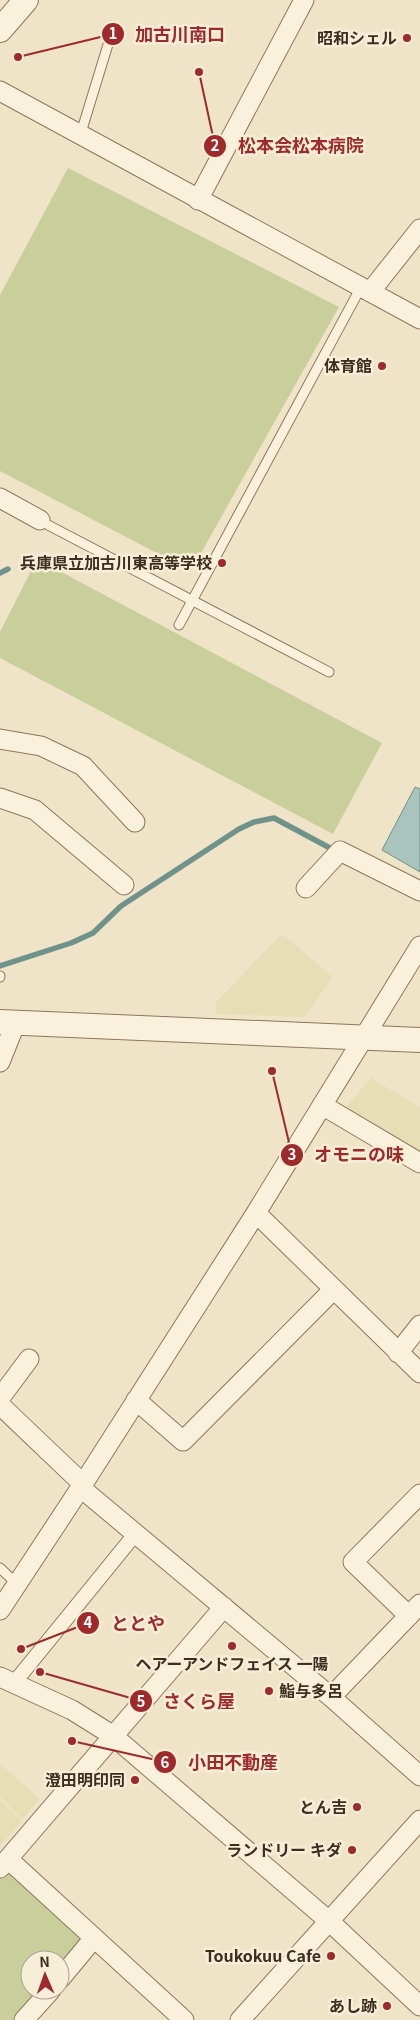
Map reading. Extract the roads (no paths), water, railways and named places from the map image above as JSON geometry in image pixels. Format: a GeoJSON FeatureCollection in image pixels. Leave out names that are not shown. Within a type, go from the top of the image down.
{"type":"FeatureCollection","features":[{"type":"Feature","properties":{"kind":"street"},"geometry":{"type":"LineString","coordinates":[[0,30],[26,0]]}},
{"type":"Feature","properties":{"kind":"street"},"geometry":{"type":"LineString","coordinates":[[198,200],[304,0]]}},
{"type":"Feature","properties":{"kind":"street"},"geometry":{"type":"LineString","coordinates":[[0,91],[420,319]]}},
{"type":"Feature","properties":{"kind":"street"},"geometry":{"type":"LineString","coordinates":[[366,290],[420,229]]}},
{"type":"Feature","properties":{"kind":"street"},"geometry":{"type":"LineString","coordinates":[[0,498],[44,522]]}},
{"type":"Feature","properties":{"kind":"street"},"geometry":{"type":"LineString","coordinates":[[0,738],[41,746],[82,766],[135,822]]}},
{"type":"Feature","properties":{"kind":"street"},"geometry":{"type":"LineString","coordinates":[[0,798],[35,810],[124,884]]}},
{"type":"Feature","properties":{"kind":"street"},"geometry":{"type":"LineString","coordinates":[[306,888],[340,851],[420,891]]}},
{"type":"Feature","properties":{"kind":"street"},"geometry":{"type":"LineString","coordinates":[[0,1610],[82,1486],[256,1213],[420,946]]}},
{"type":"Feature","properties":{"kind":"street"},"geometry":{"type":"LineString","coordinates":[[0,1062],[8,1022],[420,1040]]}},
{"type":"Feature","properties":{"kind":"street"},"geometry":{"type":"LineString","coordinates":[[322,1105],[420,1164]]}},
{"type":"Feature","properties":{"kind":"street"},"geometry":{"type":"LineString","coordinates":[[256,1213],[398,1353],[420,1372]]}},
{"type":"Feature","properties":{"kind":"street"},"geometry":{"type":"LineString","coordinates":[[136,1400],[183,1441],[334,1289]]}},
{"type":"Feature","properties":{"kind":"street"},"geometry":{"type":"LineString","coordinates":[[398,1353],[420,1325]]}},
{"type":"Feature","properties":{"kind":"street"},"geometry":{"type":"LineString","coordinates":[[0,1398],[29,1359]]}},
{"type":"Feature","properties":{"kind":"street"},"geometry":{"type":"LineString","coordinates":[[0,1405],[82,1486],[331,1696],[420,1776]]}},
{"type":"Feature","properties":{"kind":"street"},"geometry":{"type":"LineString","coordinates":[[331,1696],[414,1610],[353,1562],[420,1494]]}},
{"type":"Feature","properties":{"kind":"street"},"geometry":{"type":"LineString","coordinates":[[136,1533],[7,1680],[72,1710],[112,1735],[330,1921],[420,2006]]}},
{"type":"Feature","properties":{"kind":"street"},"geometry":{"type":"LineString","coordinates":[[184,2020],[94,1938],[4,1864],[112,1735],[224,1607]]}},
{"type":"Feature","properties":{"kind":"street"},"geometry":{"type":"LineString","coordinates":[[240,2020],[420,1820]]}},
{"type":"Feature","properties":{"kind":"street"},"geometry":{"type":"LineString","coordinates":[[70,1967],[94,1938]]}},
{"type":"Feature","properties":{"kind":"street"},"geometry":{"type":"LineString","coordinates":[[24,2020],[42,2000]]}},
{"type":"Feature","properties":{"kind":"lane"},"geometry":{"type":"LineString","coordinates":[[80,136],[110,38]]}},
{"type":"Feature","properties":{"kind":"lane"},"geometry":{"type":"LineString","coordinates":[[179,624],[366,290]]}},
{"type":"Feature","properties":{"kind":"lane"},"geometry":{"type":"LineString","coordinates":[[44,522],[329,672]]}},
{"type":"Feature","properties":{"kind":"lane"},"geometry":{"type":"LineString","coordinates":[[0,1568],[17,1584]]}},
{"type":"Feature","properties":{"kind":"water"},"geometry":{"type":"Polygon","coordinates":[[[415,787],[420,789],[420,872],[382,850],[415,787]]]}},
{"type":"Feature","properties":{"kind":"waterway"},"geometry":{"type":"LineString","coordinates":[[0,573],[8,569]]}},
{"type":"Feature","properties":{"kind":"waterway"},"geometry":{"type":"LineString","coordinates":[[0,966],[71,943],[93,933],[121,906],[239,829],[254,822],[274,818],[330,848]]}},
{"type":"Feature","properties":{"kind":"place","name":"昭和シェル"},"geometry":{"type":"Point","coordinates":[407,38]}},
{"type":"Feature","properties":{"kind":"place","name":"加古川南口"},"geometry":{"type":"Point","coordinates":[18,57]}},
{"type":"Feature","properties":{"kind":"place","name":"松本会松本病院"},"geometry":{"type":"Point","coordinates":[199,72]}},
{"type":"Feature","properties":{"kind":"place","name":"体育館"},"geometry":{"type":"Point","coordinates":[382,366]}},
{"type":"Feature","properties":{"kind":"place","name":"兵庫県立加古川東高等学校"},"geometry":{"type":"Point","coordinates":[222,563]}},
{"type":"Feature","properties":{"kind":"place","name":"オモニの味"},"geometry":{"type":"Point","coordinates":[272,1071]}},
{"type":"Feature","properties":{"kind":"place","name":"ヘアーアンドフェイス 一陽"},"geometry":{"type":"Point","coordinates":[232,1646]}},
{"type":"Feature","properties":{"kind":"place","name":"ととや"},"geometry":{"type":"Point","coordinates":[21,1649]}},
{"type":"Feature","properties":{"kind":"place","name":"さくら屋"},"geometry":{"type":"Point","coordinates":[40,1672]}},
{"type":"Feature","properties":{"kind":"place","name":"鮨与多呂"},"geometry":{"type":"Point","coordinates":[269,1691]}},
{"type":"Feature","properties":{"kind":"place","name":"小田不動産"},"geometry":{"type":"Point","coordinates":[72,1741]}},
{"type":"Feature","properties":{"kind":"place","name":"澄田明印同"},"geometry":{"type":"Point","coordinates":[135,1780]}},
{"type":"Feature","properties":{"kind":"place","name":"とん吉"},"geometry":{"type":"Point","coordinates":[357,1807]}},
{"type":"Feature","properties":{"kind":"place","name":"ランドリー キダ"},"geometry":{"type":"Point","coordinates":[352,1850]}},
{"type":"Feature","properties":{"kind":"place","name":"Toukokuu Cafe"},"geometry":{"type":"Point","coordinates":[331,1956]}},
{"type":"Feature","properties":{"kind":"place","name":"あし跡"},"geometry":{"type":"Point","coordinates":[387,2006]}}]}
